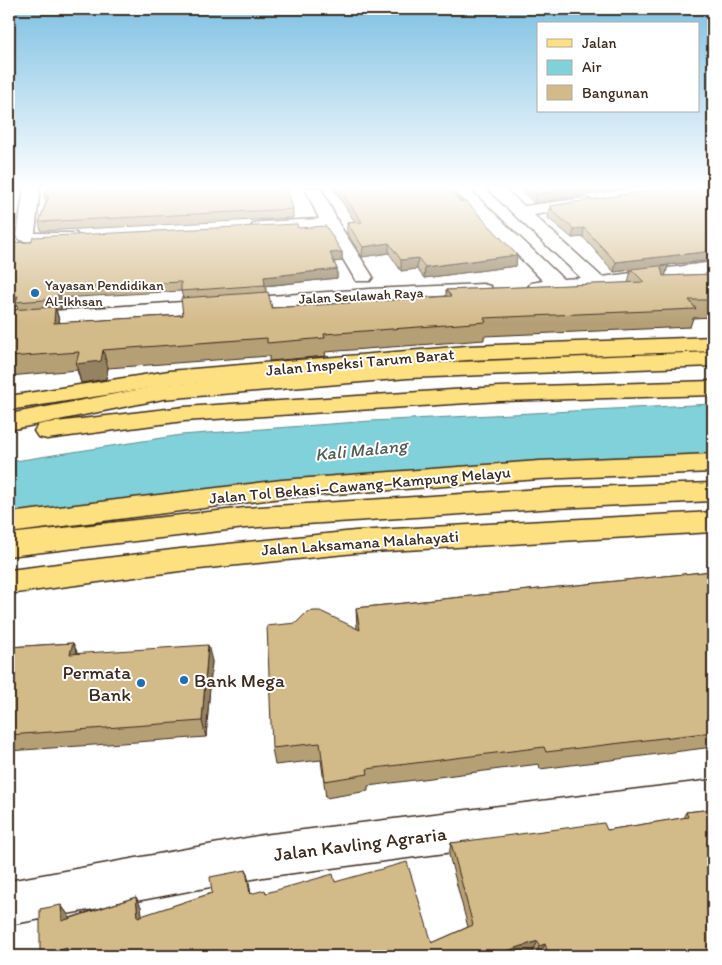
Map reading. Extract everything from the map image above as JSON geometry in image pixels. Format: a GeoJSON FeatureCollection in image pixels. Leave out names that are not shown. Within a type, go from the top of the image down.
{"type":"FeatureCollection","features":[{"type":"Feature","properties":{"kind":"main road","name":"Jalan Inspeksi Tarum Barat"},"geometry":{"type":"LineString","coordinates":[[9,403],[169,378],[467,353],[713,344]]}},
{"type":"Feature","properties":{"kind":"main road"},"geometry":{"type":"LineString","coordinates":[[9,422],[163,392],[408,371],[713,359]]}},
{"type":"Feature","properties":{"kind":"main road"},"geometry":{"type":"LineString","coordinates":[[9,436],[184,414],[499,394],[713,388]]}},
{"type":"Feature","properties":{"kind":"main road","name":"Jalan Tol Bekasi–Cawang–Kampung Melayu"},"geometry":{"type":"LineString","coordinates":[[9,523],[282,489],[539,470],[713,463]]}},
{"type":"Feature","properties":{"kind":"main road"},"geometry":{"type":"LineString","coordinates":[[9,544],[245,518],[556,498],[713,492]]}},
{"type":"Feature","properties":{"kind":"main road","name":"Jalan Laksamana Malahayati"},"geometry":{"type":"LineString","coordinates":[[15,579],[355,542],[713,522]]}},
{"type":"Feature","properties":{"kind":"street"},"geometry":{"type":"LineString","coordinates":[[26,233],[26,236],[37,239],[85,236]]}},
{"type":"Feature","properties":{"kind":"street"},"geometry":{"type":"LineString","coordinates":[[336,233],[363,278]]}},
{"type":"Feature","properties":{"kind":"street"},"geometry":{"type":"LineString","coordinates":[[505,233],[559,286]]}},
{"type":"Feature","properties":{"kind":"street"},"geometry":{"type":"LineString","coordinates":[[543,233],[598,283]]}},
{"type":"Feature","properties":{"kind":"street","name":"Jalan Seulawah Raya"},"geometry":{"type":"LineString","coordinates":[[9,320],[350,296],[559,286],[598,283],[713,268]]}},
{"type":"Feature","properties":{"kind":"street","name":"Jalan Kavling Agraria"},"geometry":{"type":"LineString","coordinates":[[9,903],[263,856],[713,799]]}},
{"type":"Feature","properties":{"kind":"water","name":"Kali Malang"},"geometry":{"type":"Polygon","coordinates":[[[713,404],[713,463],[413,479],[9,524],[9,462],[181,435],[371,421],[713,404]]]}},
{"type":"Feature","properties":{"kind":"building"},"geometry":{"type":"Polygon","coordinates":[[[114,233],[330,233],[342,252],[330,253],[337,269],[264,277],[265,285],[181,291],[181,282],[58,289],[58,299],[16,302],[18,296],[9,297],[9,243],[31,242],[33,237],[114,233]]]}},
{"type":"Feature","properties":{"kind":"building"},"geometry":{"type":"Polygon","coordinates":[[[354,233],[496,233],[517,255],[425,267],[418,258],[401,260],[389,243],[363,247],[354,233]]]}},
{"type":"Feature","properties":{"kind":"building"},"geometry":{"type":"Polygon","coordinates":[[[589,233],[713,233],[713,251],[616,262],[589,233]]]}},
{"type":"Feature","properties":{"kind":"building"},"geometry":{"type":"Polygon","coordinates":[[[669,265],[661,267],[663,276],[713,274],[713,300],[689,300],[696,309],[484,318],[486,322],[324,334],[325,338],[267,343],[267,338],[103,350],[101,361],[76,364],[79,352],[9,357],[9,310],[55,307],[54,323],[183,315],[181,298],[268,292],[272,308],[451,296],[446,290],[644,282],[631,269],[669,265]]]}},
{"type":"Feature","properties":{"kind":"building"},"geometry":{"type":"Polygon","coordinates":[[[713,571],[713,732],[546,752],[544,747],[367,769],[368,774],[325,781],[320,743],[272,748],[267,626],[296,623],[307,612],[320,611],[360,630],[356,608],[713,571]]]}},
{"type":"Feature","properties":{"kind":"building"},"geometry":{"type":"Polygon","coordinates":[[[73,643],[70,654],[208,645],[202,721],[9,735],[9,647],[73,643]]]}},
{"type":"Feature","properties":{"kind":"building"},"geometry":{"type":"Polygon","coordinates":[[[713,809],[713,956],[549,956],[545,944],[539,946],[538,941],[491,956],[67,956],[67,948],[40,956],[40,909],[61,905],[62,921],[136,897],[138,917],[212,893],[210,877],[246,870],[250,894],[265,890],[266,893],[333,874],[335,882],[407,862],[432,943],[473,925],[451,843],[604,823],[607,830],[688,817],[686,812],[713,809]]]}},
{"type":"Feature","properties":{"kind":"place","name":"Yayasan Pendidikan Al-Ikhsan"},"geometry":{"type":"Point","coordinates":[35,293]}},
{"type":"Feature","properties":{"kind":"place","name":"Bank Mega"},"geometry":{"type":"Point","coordinates":[184,680]}},
{"type":"Feature","properties":{"kind":"place","name":"Permata Bank"},"geometry":{"type":"Point","coordinates":[141,683]}}]}
